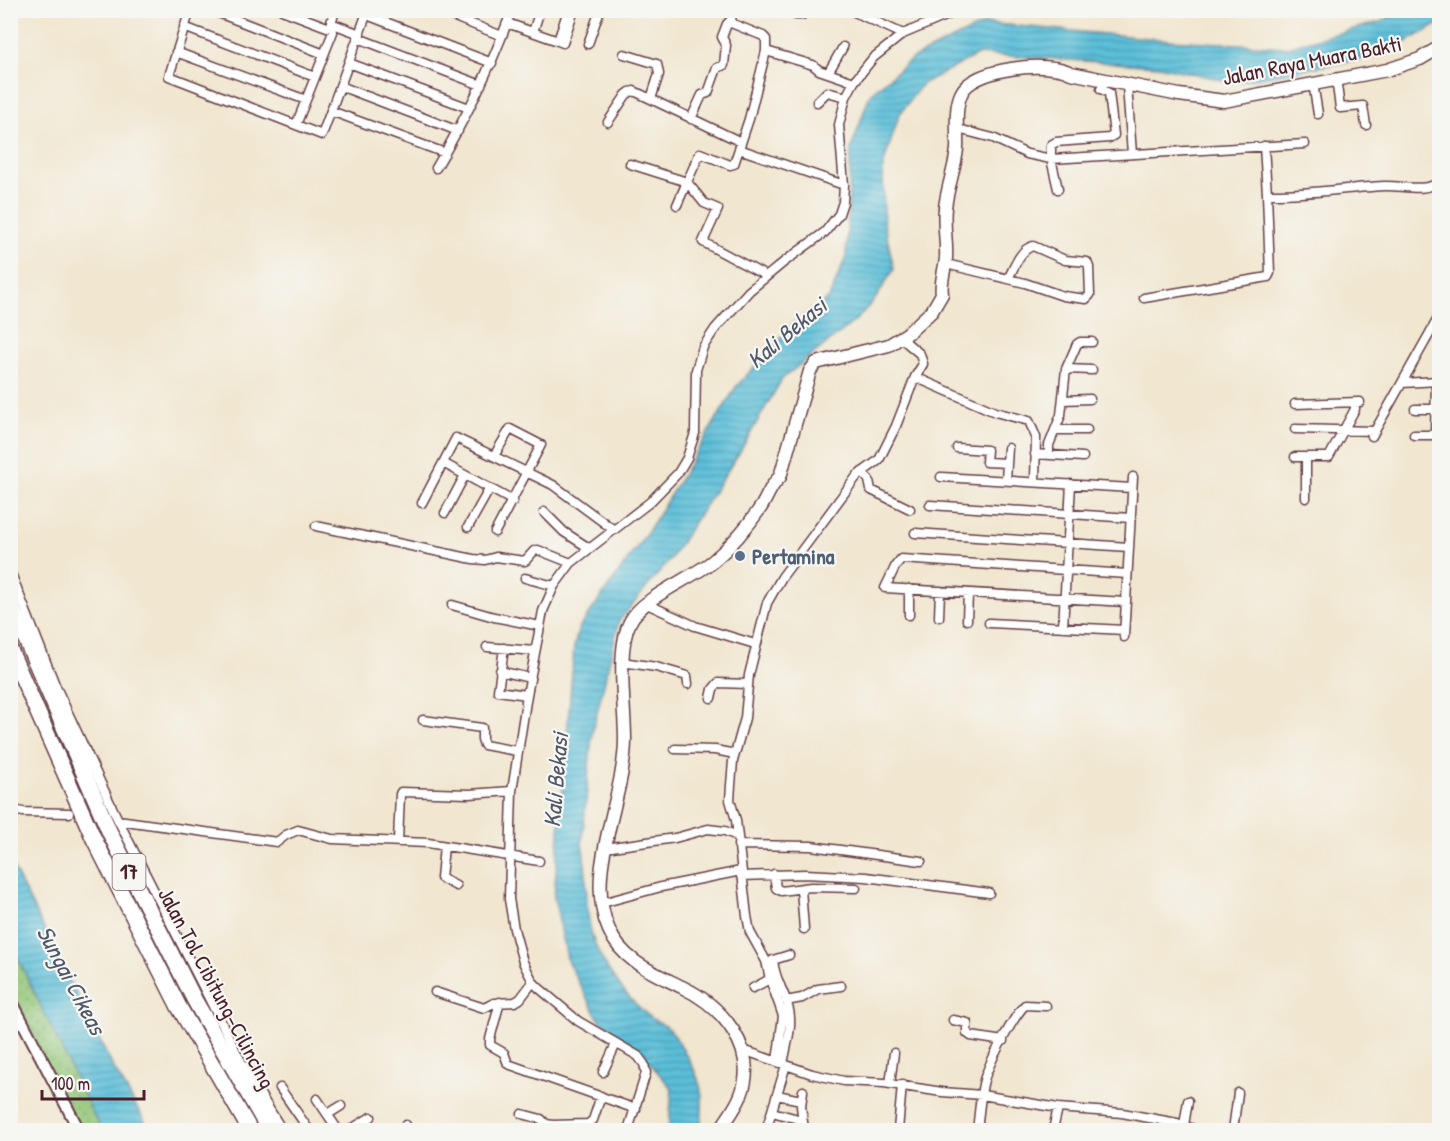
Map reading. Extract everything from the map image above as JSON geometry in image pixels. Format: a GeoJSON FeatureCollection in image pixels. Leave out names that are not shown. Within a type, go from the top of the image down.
{"type":"FeatureCollection","features":[{"type":"Feature","properties":{"kind":"highway","name":"Jalan Tol Cibitung–Cilincing"},"geometry":{"type":"LineString","coordinates":[[10,603],[110,833],[195,1000],[269,1131]]}},
{"type":"Feature","properties":{"kind":"highway","name":"Jalan Tol Cibitung–Cilincing"},"geometry":{"type":"LineString","coordinates":[[10,650],[94,839],[179,1007],[250,1131]]}},
{"type":"Feature","properties":{"kind":"main road","name":"Jalan Raya Muara Bakti"},"geometry":{"type":"LineString","coordinates":[[723,1130],[738,1100],[746,1073],[743,1050],[735,1032],[703,999],[648,970],[625,954],[610,933],[603,916],[602,877],[605,848],[624,760],[622,662],[625,637],[630,621],[641,608],[712,562],[760,508],[780,477],[810,371],[816,363],[867,350],[876,350],[901,338],[932,311],[942,294],[941,287],[946,264],[944,211],[954,166],[960,94],[969,84],[981,77],[1011,70],[1047,66],[1064,68],[1071,73],[1224,101],[1399,67],[1420,59],[1440,46]]}},
{"type":"Feature","properties":{"kind":"street"},"geometry":{"type":"LineString","coordinates":[[190,10],[169,76],[322,135],[368,13],[492,63]]}},
{"type":"Feature","properties":{"kind":"street"},"geometry":{"type":"LineString","coordinates":[[211,10],[324,54]]}},
{"type":"Feature","properties":{"kind":"street"},"geometry":{"type":"LineString","coordinates":[[282,10],[327,27],[336,25],[481,85]]}},
{"type":"Feature","properties":{"kind":"street"},"geometry":{"type":"LineString","coordinates":[[296,125],[333,32],[331,22],[336,10]]}},
{"type":"Feature","properties":{"kind":"street"},"geometry":{"type":"LineString","coordinates":[[437,10],[502,36]]}},
{"type":"Feature","properties":{"kind":"street"},"geometry":{"type":"LineString","coordinates":[[436,168],[458,131],[492,63],[512,10]]}},
{"type":"Feature","properties":{"kind":"street"},"geometry":{"type":"LineString","coordinates":[[533,32],[540,10]]}},
{"type":"Feature","properties":{"kind":"street"},"geometry":{"type":"LineString","coordinates":[[558,41],[568,10]]}},
{"type":"Feature","properties":{"kind":"street"},"geometry":{"type":"LineString","coordinates":[[507,23],[563,43],[574,10]]}},
{"type":"Feature","properties":{"kind":"street"},"geometry":{"type":"LineString","coordinates":[[588,44],[600,10]]}},
{"type":"Feature","properties":{"kind":"street"},"geometry":{"type":"LineString","coordinates":[[691,119],[702,95],[708,93],[717,68],[724,65],[726,45],[722,37],[730,21],[732,10]]}},
{"type":"Feature","properties":{"kind":"street"},"geometry":{"type":"LineString","coordinates":[[796,15],[802,15],[805,10]]}},
{"type":"Feature","properties":{"kind":"street"},"geometry":{"type":"LineString","coordinates":[[850,10],[903,33]]}},
{"type":"Feature","properties":{"kind":"street"},"geometry":{"type":"LineString","coordinates":[[628,1131],[636,1109],[645,1069],[638,1056],[571,1016],[532,982],[519,952],[510,913],[512,792],[517,751],[543,611],[554,586],[571,563],[650,502],[678,473],[687,458],[695,433],[694,382],[696,370],[703,347],[715,328],[731,309],[766,276],[829,228],[841,208],[844,185],[840,125],[846,97],[854,82],[873,58],[903,33],[960,10]]}},
{"type":"Feature","properties":{"kind":"street"},"geometry":{"type":"LineString","coordinates":[[677,205],[699,154],[734,164],[749,119],[766,51],[766,39],[730,21]]}},
{"type":"Feature","properties":{"kind":"street"},"geometry":{"type":"LineString","coordinates":[[184,27],[315,77]]}},
{"type":"Feature","properties":{"kind":"street"},"geometry":{"type":"LineString","coordinates":[[828,73],[843,47]]}},
{"type":"Feature","properties":{"kind":"street"},"geometry":{"type":"LineString","coordinates":[[766,51],[813,65],[819,70],[854,82]]}},
{"type":"Feature","properties":{"kind":"street"},"geometry":{"type":"LineString","coordinates":[[176,52],[306,100]]}},
{"type":"Feature","properties":{"kind":"street"},"geometry":{"type":"LineString","coordinates":[[624,54],[657,64],[659,74],[651,99]]}},
{"type":"Feature","properties":{"kind":"street"},"geometry":{"type":"LineString","coordinates":[[349,63],[469,108]]}},
{"type":"Feature","properties":{"kind":"street"},"geometry":{"type":"LineString","coordinates":[[1336,78],[1340,108],[1363,106],[1366,125]]}},
{"type":"Feature","properties":{"kind":"street"},"geometry":{"type":"LineString","coordinates":[[1058,189],[1051,159],[1053,143],[1113,137],[1109,93],[1101,89],[1107,80]]}},
{"type":"Feature","properties":{"kind":"street"},"geometry":{"type":"LineString","coordinates":[[1313,83],[1318,114]]}},
{"type":"Feature","properties":{"kind":"street"},"geometry":{"type":"LineString","coordinates":[[1127,84],[1132,154]]}},
{"type":"Feature","properties":{"kind":"street"},"geometry":{"type":"LineString","coordinates":[[340,86],[458,131]]}},
{"type":"Feature","properties":{"kind":"street"},"geometry":{"type":"LineString","coordinates":[[608,122],[630,92],[639,93],[740,146],[844,185]]}},
{"type":"Feature","properties":{"kind":"street"},"geometry":{"type":"LineString","coordinates":[[817,102],[827,92],[846,97]]}},
{"type":"Feature","properties":{"kind":"street"},"geometry":{"type":"LineString","coordinates":[[331,111],[444,153]]}},
{"type":"Feature","properties":{"kind":"street"},"geometry":{"type":"LineString","coordinates":[[958,129],[993,138],[1027,154],[1051,159],[1305,144]]}},
{"type":"Feature","properties":{"kind":"street"},"geometry":{"type":"LineString","coordinates":[[1144,298],[1268,277],[1270,273],[1264,146]]}},
{"type":"Feature","properties":{"kind":"street"},"geometry":{"type":"LineString","coordinates":[[630,164],[687,182],[704,203],[718,209],[703,242],[766,276]]}},
{"type":"Feature","properties":{"kind":"street"},"geometry":{"type":"LineString","coordinates":[[1267,194],[1384,186],[1427,187],[1440,182]]}},
{"type":"Feature","properties":{"kind":"street"},"geometry":{"type":"LineString","coordinates":[[946,264],[1071,298],[1086,298],[1090,295],[1087,262],[1069,261],[1033,246],[1023,252],[1008,279]]}},
{"type":"Feature","properties":{"kind":"street"},"geometry":{"type":"LineString","coordinates":[[1295,429],[1344,429],[1373,433],[1440,315]]}},
{"type":"Feature","properties":{"kind":"street"},"geometry":{"type":"LineString","coordinates":[[766,1131],[777,1095],[790,1020],[786,1001],[769,961],[750,932],[736,820],[730,800],[733,761],[745,718],[755,644],[767,603],[782,577],[862,472],[879,460],[923,364],[922,358],[915,349],[901,338]]}},
{"type":"Feature","properties":{"kind":"street"},"geometry":{"type":"LineString","coordinates":[[1049,455],[1049,445],[1061,415],[1064,400],[1066,369],[1077,344],[1092,342]]}},
{"type":"Feature","properties":{"kind":"street"},"geometry":{"type":"LineString","coordinates":[[1066,369],[1092,370]]}},
{"type":"Feature","properties":{"kind":"street"},"geometry":{"type":"LineString","coordinates":[[914,380],[1033,430],[1036,437],[1035,482]]}},
{"type":"Feature","properties":{"kind":"street"},"geometry":{"type":"LineString","coordinates":[[1402,383],[1438,381],[1437,435],[1414,435]]}},
{"type":"Feature","properties":{"kind":"street"},"geometry":{"type":"LineString","coordinates":[[1064,400],[1090,399]]}},
{"type":"Feature","properties":{"kind":"street"},"geometry":{"type":"LineString","coordinates":[[1295,404],[1358,402],[1329,457],[1295,457]]}},
{"type":"Feature","properties":{"kind":"street"},"geometry":{"type":"LineString","coordinates":[[1415,409],[1438,409]]}},
{"type":"Feature","properties":{"kind":"street"},"geometry":{"type":"LineString","coordinates":[[494,456],[510,429],[541,445],[495,532]]}},
{"type":"Feature","properties":{"kind":"street"},"geometry":{"type":"LineString","coordinates":[[1056,429],[1087,430]]}},
{"type":"Feature","properties":{"kind":"street"},"geometry":{"type":"LineString","coordinates":[[422,503],[456,438],[554,485],[614,530]]}},
{"type":"Feature","properties":{"kind":"street"},"geometry":{"type":"LineString","coordinates":[[957,448],[987,450],[986,462],[1007,463]]}},
{"type":"Feature","properties":{"kind":"street"},"geometry":{"type":"LineString","coordinates":[[1006,480],[1008,448]]}},
{"type":"Feature","properties":{"kind":"street"},"geometry":{"type":"LineString","coordinates":[[1035,454],[1083,457]]}},
{"type":"Feature","properties":{"kind":"street"},"geometry":{"type":"LineString","coordinates":[[1305,457],[1306,498]]}},
{"type":"Feature","properties":{"kind":"street"},"geometry":{"type":"LineString","coordinates":[[443,463],[513,501]]}},
{"type":"Feature","properties":{"kind":"street"},"geometry":{"type":"LineString","coordinates":[[862,472],[869,480],[871,490],[910,509]]}},
{"type":"Feature","properties":{"kind":"street"},"geometry":{"type":"LineString","coordinates":[[445,513],[465,475]]}},
{"type":"Feature","properties":{"kind":"street"},"geometry":{"type":"LineString","coordinates":[[941,477],[1132,488]]}},
{"type":"Feature","properties":{"kind":"street"},"geometry":{"type":"LineString","coordinates":[[989,623],[1124,633],[1133,477]]}},
{"type":"Feature","properties":{"kind":"street"},"geometry":{"type":"LineString","coordinates":[[1065,627],[1073,484]]}},
{"type":"Feature","properties":{"kind":"street"},"geometry":{"type":"LineString","coordinates":[[468,527],[490,488]]}},
{"type":"Feature","properties":{"kind":"street"},"geometry":{"type":"LineString","coordinates":[[930,505],[1131,518]]}},
{"type":"Feature","properties":{"kind":"street"},"geometry":{"type":"LineString","coordinates":[[544,512],[564,532],[589,548]]}},
{"type":"Feature","properties":{"kind":"street"},"geometry":{"type":"LineString","coordinates":[[316,526],[472,559],[485,560],[502,557],[525,561],[534,551],[538,550],[571,563]]}},
{"type":"Feature","properties":{"kind":"street"},"geometry":{"type":"LineString","coordinates":[[915,533],[1129,547]]}},
{"type":"Feature","properties":{"kind":"street"},"geometry":{"type":"LineString","coordinates":[[1126,602],[885,588],[896,565],[901,560],[1127,574]]}},
{"type":"Feature","properties":{"kind":"street"},"geometry":{"type":"LineString","coordinates":[[10,571],[56,687],[118,820],[246,1071],[282,1131]]}},
{"type":"Feature","properties":{"kind":"street"},"geometry":{"type":"LineString","coordinates":[[525,578],[554,586]]}},
{"type":"Feature","properties":{"kind":"street"},"geometry":{"type":"LineString","coordinates":[[909,589],[909,615]]}},
{"type":"Feature","properties":{"kind":"street"},"geometry":{"type":"LineString","coordinates":[[939,617],[940,591]]}},
{"type":"Feature","properties":{"kind":"street"},"geometry":{"type":"LineString","coordinates":[[968,592],[968,620]]}},
{"type":"Feature","properties":{"kind":"street"},"geometry":{"type":"LineString","coordinates":[[647,604],[695,626],[755,644]]}},
{"type":"Feature","properties":{"kind":"street"},"geometry":{"type":"LineString","coordinates":[[452,605],[494,617],[540,626]]}},
{"type":"Feature","properties":{"kind":"street"},"geometry":{"type":"LineString","coordinates":[[487,647],[535,651]]}},
{"type":"Feature","properties":{"kind":"street"},"geometry":{"type":"LineString","coordinates":[[504,648],[499,692],[527,695]]}},
{"type":"Feature","properties":{"kind":"street"},"geometry":{"type":"LineString","coordinates":[[622,662],[656,667],[687,676],[688,684]]}},
{"type":"Feature","properties":{"kind":"street"},"geometry":{"type":"LineString","coordinates":[[500,671],[530,678]]}},
{"type":"Feature","properties":{"kind":"street"},"geometry":{"type":"LineString","coordinates":[[711,698],[718,683],[748,684]]}},
{"type":"Feature","properties":{"kind":"street"},"geometry":{"type":"LineString","coordinates":[[423,720],[482,728],[484,745],[517,751]]}},
{"type":"Feature","properties":{"kind":"street"},"geometry":{"type":"LineString","coordinates":[[675,748],[715,750],[735,754]]}},
{"type":"Feature","properties":{"kind":"street"},"geometry":{"type":"LineString","coordinates":[[398,842],[401,792],[469,794],[512,792]]}},
{"type":"Feature","properties":{"kind":"street"},"geometry":{"type":"LineString","coordinates":[[10,809],[23,813],[69,813]]}},
{"type":"Feature","properties":{"kind":"street"},"geometry":{"type":"LineString","coordinates":[[118,820],[277,842],[298,830],[332,839],[444,846],[539,861]]}},
{"type":"Feature","properties":{"kind":"street"},"geometry":{"type":"LineString","coordinates":[[605,848],[675,838],[708,829],[725,831],[737,840],[811,846],[921,861]]}},
{"type":"Feature","properties":{"kind":"street"},"geometry":{"type":"LineString","coordinates":[[444,846],[441,878],[456,886]]}},
{"type":"Feature","properties":{"kind":"street"},"geometry":{"type":"LineString","coordinates":[[602,903],[661,887],[741,873],[866,877],[989,893]]}},
{"type":"Feature","properties":{"kind":"street"},"geometry":{"type":"LineString","coordinates":[[774,874],[776,888],[779,891],[811,887],[856,888]]}},
{"type":"Feature","properties":{"kind":"street"},"geometry":{"type":"LineString","coordinates":[[801,889],[804,929]]}},
{"type":"Feature","properties":{"kind":"street"},"geometry":{"type":"LineString","coordinates":[[769,961],[789,955]]}},
{"type":"Feature","properties":{"kind":"street"},"geometry":{"type":"LineString","coordinates":[[769,961],[770,980],[783,1016],[782,1063]]}},
{"type":"Feature","properties":{"kind":"street"},"geometry":{"type":"LineString","coordinates":[[753,988],[770,980]]}},
{"type":"Feature","properties":{"kind":"street"},"geometry":{"type":"LineString","coordinates":[[435,992],[478,1008],[484,1008],[500,1002],[515,1002],[520,999],[532,982]]}},
{"type":"Feature","properties":{"kind":"street"},"geometry":{"type":"LineString","coordinates":[[786,1001],[802,998],[818,989],[841,986]]}},
{"type":"Feature","properties":{"kind":"street"},"geometry":{"type":"LineString","coordinates":[[10,998],[79,1131]]}},
{"type":"Feature","properties":{"kind":"street"},"geometry":{"type":"LineString","coordinates":[[500,1002],[490,1045],[504,1053],[508,1064],[636,1109]]}},
{"type":"Feature","properties":{"kind":"street"},"geometry":{"type":"LineString","coordinates":[[977,1131],[987,1071],[1003,1041],[1023,1007],[1046,1005]]}},
{"type":"Feature","properties":{"kind":"street"},"geometry":{"type":"LineString","coordinates":[[953,1020],[966,1022],[967,1033],[971,1036],[1003,1041]]}},
{"type":"Feature","properties":{"kind":"street"},"geometry":{"type":"LineString","coordinates":[[603,1072],[616,1044]]}},
{"type":"Feature","properties":{"kind":"street"},"geometry":{"type":"LineString","coordinates":[[743,1050],[812,1074],[844,1082],[902,1085],[1058,1108],[1122,1113],[1191,1129],[1188,1101]]}},
{"type":"Feature","properties":{"kind":"street"},"geometry":{"type":"LineString","coordinates":[[890,1084],[894,1053]]}},
{"type":"Feature","properties":{"kind":"street"},"geometry":{"type":"LineString","coordinates":[[898,1131],[902,1085]]}},
{"type":"Feature","properties":{"kind":"street"},"geometry":{"type":"LineString","coordinates":[[280,1088],[309,1131]]}},
{"type":"Feature","properties":{"kind":"street"},"geometry":{"type":"LineString","coordinates":[[1233,1131],[1238,1093]]}},
{"type":"Feature","properties":{"kind":"street"},"geometry":{"type":"LineString","coordinates":[[777,1095],[802,1095],[804,1131]]}},
{"type":"Feature","properties":{"kind":"street"},"geometry":{"type":"LineString","coordinates":[[522,1114],[541,1119],[546,1124],[588,1124],[593,1120],[601,1096]]}},
{"type":"Feature","properties":{"kind":"street"},"geometry":{"type":"LineString","coordinates":[[317,1099],[338,1131]]}},
{"type":"Feature","properties":{"kind":"street"},"geometry":{"type":"LineString","coordinates":[[328,1114],[341,1106]]}},
{"type":"Feature","properties":{"kind":"street"},"geometry":{"type":"LineString","coordinates":[[1053,1131],[1058,1108]]}},
{"type":"Feature","properties":{"kind":"street"},"geometry":{"type":"LineString","coordinates":[[772,1112],[802,1120]]}},
{"type":"Feature","properties":{"kind":"street"},"geometry":{"type":"LineString","coordinates":[[350,1131],[371,1117]]}},
{"type":"Feature","properties":{"kind":"street"},"geometry":{"type":"LineString","coordinates":[[398,1131],[406,1125]]}},
{"type":"Feature","properties":{"kind":"green space"},"geometry":{"type":"Polygon","coordinates":[[[10,944],[104,1130],[79,1130],[11,989],[10,944]]]}},
{"type":"Feature","properties":{"kind":"water","name":"Kali Bekasi"},"geometry":{"type":"Polygon","coordinates":[[[1400,11],[1439,11],[1439,24],[1383,55],[1233,82],[1158,66],[979,54],[922,84],[899,115],[883,166],[884,223],[894,269],[876,298],[856,320],[782,379],[739,453],[671,558],[619,621],[592,734],[582,845],[592,936],[607,968],[620,986],[642,1010],[673,1033],[694,1069],[702,1097],[700,1130],[666,1130],[669,1124],[672,1089],[650,1063],[598,1018],[568,963],[554,897],[574,647],[579,628],[649,530],[736,387],[794,323],[829,298],[846,257],[851,149],[870,94],[913,58],[986,23],[1170,40],[1287,47],[1380,22],[1400,11]]]}},
{"type":"Feature","properties":{"kind":"water"},"geometry":{"type":"Polygon","coordinates":[[[11,863],[113,1067],[150,1130],[102,1130],[92,1112],[11,944],[11,863]]]}},
{"type":"Feature","properties":{"kind":"place","name":"Pertamina"},"geometry":{"type":"Point","coordinates":[740,556]}},
{"type":"Feature","properties":{"kind":"water label","name":"Sungai Cikeas"},"geometry":{"type":"Point","coordinates":[71,980]}}]}
